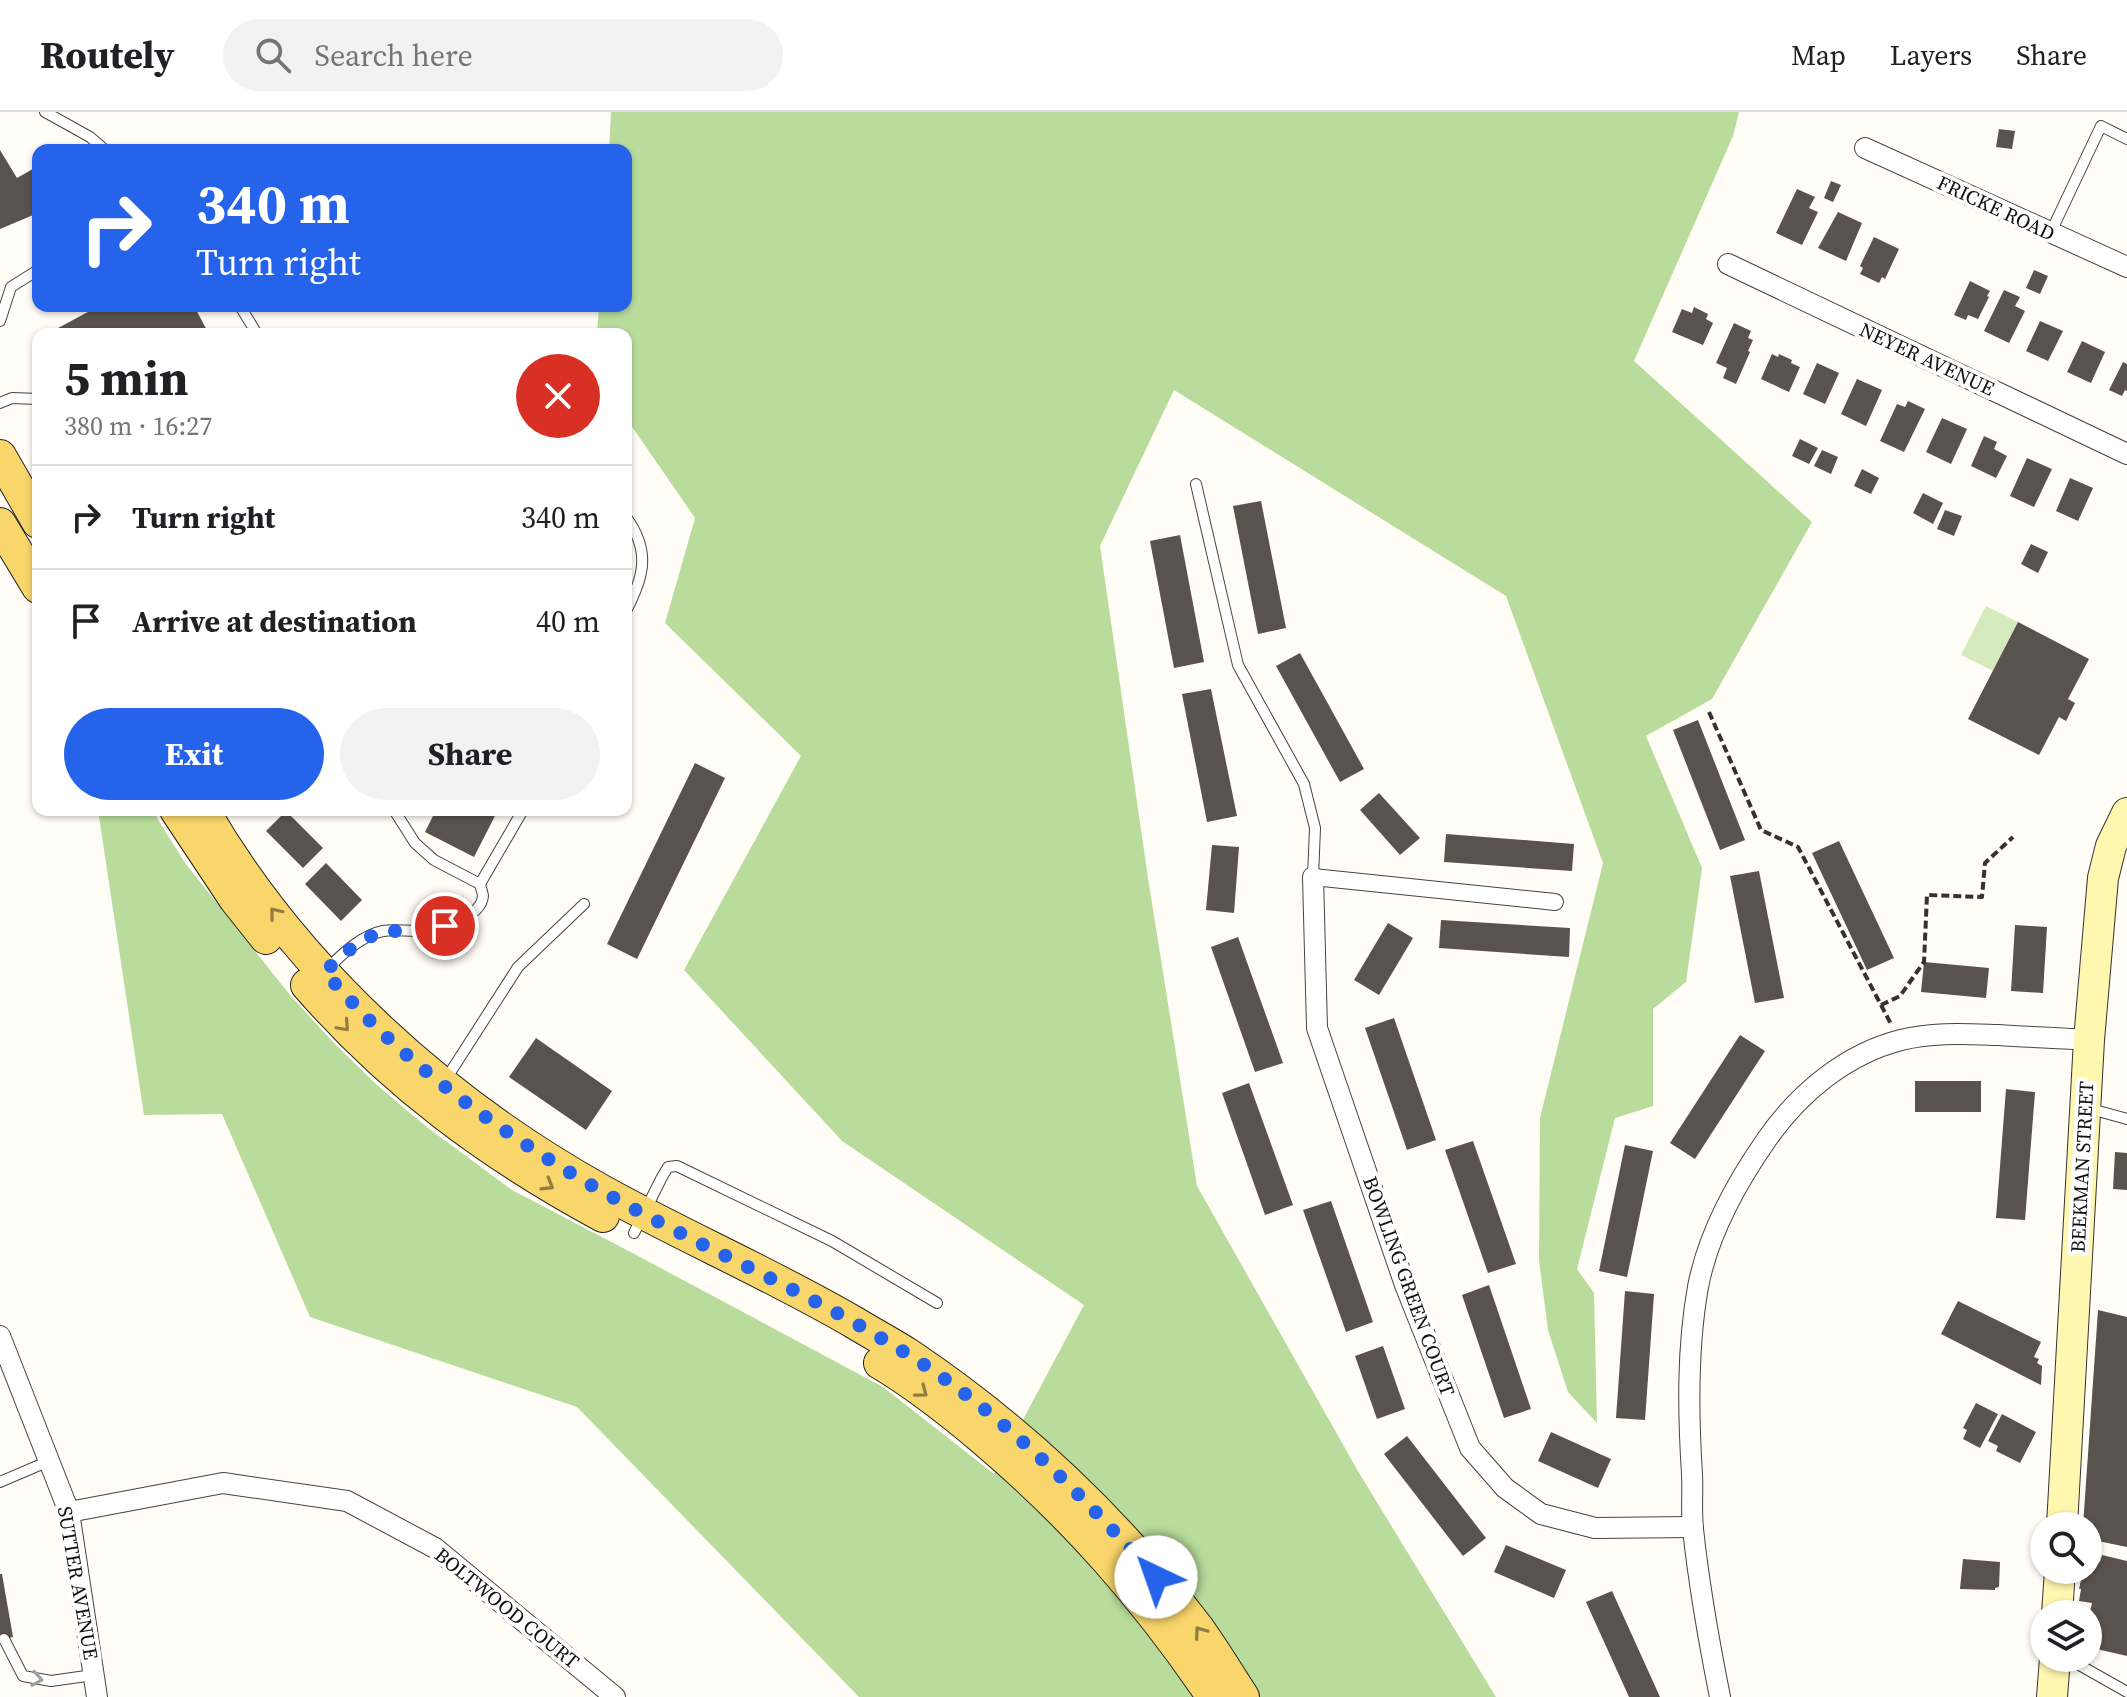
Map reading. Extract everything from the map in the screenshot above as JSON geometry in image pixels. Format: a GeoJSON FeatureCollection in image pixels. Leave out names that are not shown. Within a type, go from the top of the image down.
{"type":"FeatureCollection","features":[{"type":"Feature","properties":{"kind":"main road"},"geometry":{"type":"LineString","coordinates":[[0,456],[32,512]]}},
{"type":"Feature","properties":{"kind":"main road"},"geometry":{"type":"LineString","coordinates":[[0,524],[32,578]]}},
{"type":"Feature","properties":{"kind":"main road","name":"BEEKMAN STREET"},"geometry":{"type":"LineString","coordinates":[[2063,1512],[2089,1040],[2103,878],[2111,846],[2127,813]]}},
{"type":"Feature","properties":{"kind":"main road"},"geometry":{"type":"LineString","coordinates":[[180,816],[235,899],[317,981],[376,1026],[436,1094],[474,1109],[639,1223],[896,1373],[1024,1474],[1080,1528],[1132,1588],[1213,1697]]}},
{"type":"Feature","properties":{"kind":"main road"},"geometry":{"type":"LineString","coordinates":[[206,816],[317,981]]}},
{"type":"Feature","properties":{"kind":"main road"},"geometry":{"type":"LineString","coordinates":[[639,1223],[825,1306],[906,1353],[969,1397],[1061,1476],[1112,1528],[1199,1630],[1243,1697]]}},
{"type":"Feature","properties":{"kind":"main road"},"geometry":{"type":"LineString","coordinates":[[2052,1697],[2054,1672]]}},
{"type":"Feature","properties":{"kind":"street","name":"FRICKE ROAD"},"geometry":{"type":"LineString","coordinates":[[1865,148],[2127,267]]}},
{"type":"Feature","properties":{"kind":"street","name":"NEYER AVENUE"},"geometry":{"type":"LineString","coordinates":[[1728,264],[2127,454]]}},
{"type":"Feature","properties":{"kind":"street"},"geometry":{"type":"LineString","coordinates":[[1313,877],[1555,902]]}},
{"type":"Feature","properties":{"kind":"street","name":"BOWLING GREEN COURT"},"geometry":{"type":"LineString","coordinates":[[1313,877],[1317,1028],[1405,1285],[1470,1448],[1505,1488],[1541,1514],[1595,1528],[1693,1527]]}},
{"type":"Feature","properties":{"kind":"street"},"geometry":{"type":"LineString","coordinates":[[1720,1697],[1693,1527],[1690,1439],[1692,1338],[1699,1285],[1711,1246],[1751,1162],[1783,1116],[1824,1079],[1847,1063],[1899,1040],[1956,1033],[2089,1040]]}},
{"type":"Feature","properties":{"kind":"street","name":"SUTTER AVENUE"},"geometry":{"type":"LineString","coordinates":[[0,1336],[69,1512],[97,1697]]}},
{"type":"Feature","properties":{"kind":"street","name":"BOLTWOOD COURT"},"geometry":{"type":"LineString","coordinates":[[69,1512],[223,1483],[347,1501],[435,1548],[615,1697]]}},
{"type":"Feature","properties":{"kind":"lane"},"geometry":{"type":"LineString","coordinates":[[45,112],[98,144]]}},
{"type":"Feature","properties":{"kind":"lane"},"geometry":{"type":"LineString","coordinates":[[2050,234],[2101,126],[2127,139]]}},
{"type":"Feature","properties":{"kind":"lane"},"geometry":{"type":"LineString","coordinates":[[0,321],[11,287],[32,274]]}},
{"type":"Feature","properties":{"kind":"lane"},"geometry":{"type":"LineString","coordinates":[[0,403],[12,398],[32,398]]}},
{"type":"Feature","properties":{"kind":"lane"},"geometry":{"type":"LineString","coordinates":[[1196,484],[1238,665],[1304,784],[1315,828],[1313,877]]}},
{"type":"Feature","properties":{"kind":"lane"},"geometry":{"type":"LineString","coordinates":[[632,525],[643,561],[640,584],[632,599]]}},
{"type":"Feature","properties":{"kind":"lane"},"geometry":{"type":"LineString","coordinates":[[398,816],[415,843],[434,860],[480,884]]}},
{"type":"Feature","properties":{"kind":"lane"},"geometry":{"type":"LineString","coordinates":[[317,981],[356,944],[381,931],[431,930],[465,918],[480,903],[483,895],[480,884],[520,816]]}},
{"type":"Feature","properties":{"kind":"lane"},"geometry":{"type":"LineString","coordinates":[[436,1094],[518,967],[584,904]]}},
{"type":"Feature","properties":{"kind":"lane"},"geometry":{"type":"LineString","coordinates":[[2085,1108],[2127,1119]]}},
{"type":"Feature","properties":{"kind":"lane"},"geometry":{"type":"LineString","coordinates":[[639,1223],[668,1167],[677,1166],[832,1241],[937,1303]]}},
{"type":"Feature","properties":{"kind":"lane"},"geometry":{"type":"LineString","coordinates":[[0,1482],[49,1461]]}},
{"type":"Feature","properties":{"kind":"lane"},"geometry":{"type":"LineString","coordinates":[[4,1639],[23,1676],[51,1681],[93,1675]]}},
{"type":"Feature","properties":{"kind":"lane"},"geometry":{"type":"LineString","coordinates":[[2092,1672],[2127,1692]]}},
{"type":"Feature","properties":{"kind":"path"},"geometry":{"type":"LineString","coordinates":[[1709,712],[1761,830],[1798,847],[1899,1040]]}},
{"type":"Feature","properties":{"kind":"path"},"geometry":{"type":"LineString","coordinates":[[1881,1005],[1900,996],[1924,962],[1927,895],[1982,897],[1985,863],[2013,837]]}},
{"type":"Feature","properties":{"kind":"green space"},"geometry":{"type":"Polygon","coordinates":[[[611,112],[1739,112],[1733,136],[1634,361],[1812,522],[1712,699],[1646,736],[1702,868],[1686,982],[1653,1009],[1653,1106],[1615,1118],[1577,1269],[1594,1293],[1597,1423],[1568,1392],[1548,1330],[1539,1260],[1540,1118],[1603,863],[1506,596],[1174,390],[1100,546],[1197,1186],[1359,1473],[1496,1697],[859,1697],[577,1407],[310,1317],[222,1114],[144,1115],[99,816],[156,816],[185,863],[290,995],[332,1041],[378,1086],[428,1128],[512,1190],[883,1387],[994,1474],[1084,1305],[842,1141],[684,970],[801,756],[665,623],[695,518],[632,427],[632,328],[597,328],[599,312],[632,312],[632,144],[609,144],[611,112]]]}},
{"type":"Feature","properties":{"kind":"green space"},"geometry":{"type":"Polygon","coordinates":[[[1986,606],[2018,622],[1993,671],[1961,655],[1986,606]]]}},
{"type":"Feature","properties":{"kind":"building"},"geometry":{"type":"Polygon","coordinates":[[[1999,129],[2015,131],[2012,149],[1996,147],[1999,129]]]}},
{"type":"Feature","properties":{"kind":"building"},"geometry":{"type":"Polygon","coordinates":[[[0,150],[17,178],[32,169],[32,216],[0,229],[0,150]]]}},
{"type":"Feature","properties":{"kind":"building"},"geometry":{"type":"Polygon","coordinates":[[[1831,181],[1841,185],[1833,202],[1824,198],[1831,181]]]}},
{"type":"Feature","properties":{"kind":"building"},"geometry":{"type":"Polygon","coordinates":[[[1797,189],[1815,197],[1809,208],[1818,212],[1802,245],[1776,233],[1797,189]]]}},
{"type":"Feature","properties":{"kind":"building"},"geometry":{"type":"Polygon","coordinates":[[[1838,212],[1862,223],[1846,261],[1818,248],[1838,212]]]}},
{"type":"Feature","properties":{"kind":"building"},"geometry":{"type":"Polygon","coordinates":[[[1874,237],[1899,249],[1885,279],[1882,277],[1879,283],[1860,274],[1863,268],[1860,266],[1874,237]]]}},
{"type":"Feature","properties":{"kind":"building"},"geometry":{"type":"Polygon","coordinates":[[[2034,270],[2048,276],[2040,294],[2026,288],[2034,270]]]}},
{"type":"Feature","properties":{"kind":"building"},"geometry":{"type":"Polygon","coordinates":[[[1970,281],[1990,291],[1978,319],[1968,315],[1966,320],[1954,315],[1970,281]]]}},
{"type":"Feature","properties":{"kind":"building"},"geometry":{"type":"Polygon","coordinates":[[[2004,290],[2020,297],[2015,306],[2025,311],[2009,343],[1984,331],[2004,290]]]}},
{"type":"Feature","properties":{"kind":"building"},"geometry":{"type":"Polygon","coordinates":[[[1694,307],[1708,314],[1706,319],[1713,323],[1703,345],[1672,332],[1682,309],[1692,313],[1694,307]]]}},
{"type":"Feature","properties":{"kind":"building"},"geometry":{"type":"Polygon","coordinates":[[[88,312],[197,312],[206,328],[58,328],[88,312]]]}},
{"type":"Feature","properties":{"kind":"building"},"geometry":{"type":"Polygon","coordinates":[[[2040,321],[2063,331],[2048,361],[2026,351],[2040,321]]]}},
{"type":"Feature","properties":{"kind":"building"},"geometry":{"type":"Polygon","coordinates":[[[1734,323],[1751,331],[1748,338],[1753,340],[1736,384],[1723,378],[1727,368],[1716,363],[1734,323]]]}},
{"type":"Feature","properties":{"kind":"building"},"geometry":{"type":"Polygon","coordinates":[[[2082,341],[2105,352],[2091,383],[2067,372],[2082,341]]]}},
{"type":"Feature","properties":{"kind":"building"},"geometry":{"type":"Polygon","coordinates":[[[1772,354],[1792,360],[1791,363],[1800,367],[1789,392],[1761,379],[1772,354]]]}},
{"type":"Feature","properties":{"kind":"building"},"geometry":{"type":"Polygon","coordinates":[[[2123,362],[2127,364],[2127,391],[2122,396],[2109,390],[2123,362]]]}},
{"type":"Feature","properties":{"kind":"building"},"geometry":{"type":"Polygon","coordinates":[[[1817,363],[1839,373],[1825,404],[1803,394],[1817,363]]]}},
{"type":"Feature","properties":{"kind":"building"},"geometry":{"type":"Polygon","coordinates":[[[1857,379],[1882,390],[1866,426],[1841,414],[1857,379]]]}},
{"type":"Feature","properties":{"kind":"building"},"geometry":{"type":"Polygon","coordinates":[[[1908,401],[1925,409],[1904,452],[1880,441],[1897,404],[1905,407],[1908,401]]]}},
{"type":"Feature","properties":{"kind":"building"},"geometry":{"type":"Polygon","coordinates":[[[1942,418],[1967,429],[1951,464],[1926,452],[1942,418]]]}},
{"type":"Feature","properties":{"kind":"building"},"geometry":{"type":"Polygon","coordinates":[[[1984,436],[1997,442],[1994,449],[2007,456],[1996,478],[1971,466],[1984,436]]]}},
{"type":"Feature","properties":{"kind":"building"},"geometry":{"type":"Polygon","coordinates":[[[1800,439],[1818,448],[1809,464],[1792,456],[1800,439]]]}},
{"type":"Feature","properties":{"kind":"building"},"geometry":{"type":"Polygon","coordinates":[[[1822,450],[1838,457],[1831,474],[1814,466],[1822,450]]]}},
{"type":"Feature","properties":{"kind":"building"},"geometry":{"type":"Polygon","coordinates":[[[2027,458],[2052,469],[2034,507],[2010,496],[2027,458]]]}},
{"type":"Feature","properties":{"kind":"building"},"geometry":{"type":"Polygon","coordinates":[[[1862,469],[1879,478],[1871,494],[1854,486],[1862,469]]]}},
{"type":"Feature","properties":{"kind":"building"},"geometry":{"type":"Polygon","coordinates":[[[2070,478],[2093,488],[2078,521],[2056,511],[2070,478]]]}},
{"type":"Feature","properties":{"kind":"building"},"geometry":{"type":"Polygon","coordinates":[[[1923,493],[1943,503],[1933,524],[1913,513],[1923,493]]]}},
{"type":"Feature","properties":{"kind":"building"},"geometry":{"type":"Polygon","coordinates":[[[1261,501],[1286,628],[1258,634],[1233,506],[1261,501]]]}},
{"type":"Feature","properties":{"kind":"building"},"geometry":{"type":"Polygon","coordinates":[[[1945,510],[1962,516],[1954,536],[1937,529],[1945,510]]]}},
{"type":"Feature","properties":{"kind":"building"},"geometry":{"type":"Polygon","coordinates":[[[1180,535],[1204,662],[1174,668],[1150,541],[1180,535]]]}},
{"type":"Feature","properties":{"kind":"building"},"geometry":{"type":"Polygon","coordinates":[[[2031,544],[2048,552],[2038,573],[2021,564],[2031,544]]]}},
{"type":"Feature","properties":{"kind":"building"},"geometry":{"type":"Polygon","coordinates":[[[2018,622],[2089,659],[2068,699],[2075,703],[2066,721],[2059,717],[2039,755],[1968,719],[2018,622]]]}},
{"type":"Feature","properties":{"kind":"building"},"geometry":{"type":"Polygon","coordinates":[[[1300,653],[1364,769],[1340,782],[1276,666],[1300,653]]]}},
{"type":"Feature","properties":{"kind":"building"},"geometry":{"type":"Polygon","coordinates":[[[1211,689],[1237,816],[1207,822],[1182,694],[1211,689]]]}},
{"type":"Feature","properties":{"kind":"building"},"geometry":{"type":"Polygon","coordinates":[[[1698,720],[1745,840],[1720,850],[1673,730],[1698,720]]]}},
{"type":"Feature","properties":{"kind":"building"},"geometry":{"type":"Polygon","coordinates":[[[695,763],[725,778],[637,959],[607,944],[695,763]]]}},
{"type":"Feature","properties":{"kind":"building"},"geometry":{"type":"Polygon","coordinates":[[[1379,793],[1420,838],[1400,855],[1360,810],[1379,793]]]}},
{"type":"Feature","properties":{"kind":"building"},"geometry":{"type":"Polygon","coordinates":[[[281,816],[291,816],[323,848],[303,868],[266,831],[281,816]]]}},
{"type":"Feature","properties":{"kind":"building"},"geometry":{"type":"Polygon","coordinates":[[[433,816],[495,816],[474,857],[425,832],[433,816]]]}},
{"type":"Feature","properties":{"kind":"building"},"geometry":{"type":"Polygon","coordinates":[[[1446,834],[1574,844],[1572,871],[1444,862],[1446,834]]]}},
{"type":"Feature","properties":{"kind":"building"},"geometry":{"type":"Polygon","coordinates":[[[1839,841],[1894,958],[1867,970],[1812,853],[1839,841]]]}},
{"type":"Feature","properties":{"kind":"building"},"geometry":{"type":"Polygon","coordinates":[[[1212,845],[1239,847],[1234,913],[1206,910],[1212,845]]]}},
{"type":"Feature","properties":{"kind":"building"},"geometry":{"type":"Polygon","coordinates":[[[326,863],[362,900],[341,921],[305,884],[326,863]]]}},
{"type":"Feature","properties":{"kind":"building"},"geometry":{"type":"Polygon","coordinates":[[[1759,871],[1784,998],[1755,1003],[1730,876],[1759,871]]]}},
{"type":"Feature","properties":{"kind":"building"},"geometry":{"type":"Polygon","coordinates":[[[1441,920],[1570,928],[1569,957],[1439,948],[1441,920]]]}},
{"type":"Feature","properties":{"kind":"building"},"geometry":{"type":"Polygon","coordinates":[[[1388,923],[1413,938],[1379,995],[1354,980],[1388,923]]]}},
{"type":"Feature","properties":{"kind":"building"},"geometry":{"type":"Polygon","coordinates":[[[2015,925],[2047,927],[2043,993],[2011,991],[2015,925]]]}},
{"type":"Feature","properties":{"kind":"building"},"geometry":{"type":"Polygon","coordinates":[[[1238,937],[1283,1063],[1255,1072],[1211,947],[1238,937]]]}},
{"type":"Feature","properties":{"kind":"building"},"geometry":{"type":"Polygon","coordinates":[[[1924,962],[1989,968],[1986,998],[1921,992],[1924,962]]]}},
{"type":"Feature","properties":{"kind":"building"},"geometry":{"type":"Polygon","coordinates":[[[1394,1018],[1436,1140],[1407,1150],[1365,1028],[1394,1018]]]}},
{"type":"Feature","properties":{"kind":"building"},"geometry":{"type":"Polygon","coordinates":[[[1740,1035],[1765,1051],[1695,1159],[1670,1143],[1740,1035]]]}},
{"type":"Feature","properties":{"kind":"building"},"geometry":{"type":"Polygon","coordinates":[[[536,1038],[612,1091],[586,1130],[509,1077],[536,1038]]]}},
{"type":"Feature","properties":{"kind":"building"},"geometry":{"type":"Polygon","coordinates":[[[1915,1081],[1981,1081],[1981,1112],[1915,1112],[1915,1081]]]}},
{"type":"Feature","properties":{"kind":"building"},"geometry":{"type":"Polygon","coordinates":[[[1249,1083],[1293,1205],[1265,1215],[1222,1093],[1249,1083]]]}},
{"type":"Feature","properties":{"kind":"building"},"geometry":{"type":"Polygon","coordinates":[[[2006,1089],[2035,1092],[2025,1220],[1996,1218],[2006,1089]]]}},
{"type":"Feature","properties":{"kind":"building"},"geometry":{"type":"Polygon","coordinates":[[[1473,1141],[1516,1264],[1488,1273],[1445,1150],[1473,1141]]]}},
{"type":"Feature","properties":{"kind":"building"},"geometry":{"type":"Polygon","coordinates":[[[1625,1145],[1653,1151],[1627,1277],[1599,1271],[1625,1145]]]}},
{"type":"Feature","properties":{"kind":"building"},"geometry":{"type":"Polygon","coordinates":[[[2115,1152],[2127,1153],[2127,1190],[2113,1189],[2115,1152]]]}},
{"type":"Feature","properties":{"kind":"building"},"geometry":{"type":"Polygon","coordinates":[[[1331,1201],[1373,1322],[1346,1332],[1303,1210],[1331,1201]]]}},
{"type":"Feature","properties":{"kind":"building"},"geometry":{"type":"Polygon","coordinates":[[[1489,1285],[1531,1409],[1504,1418],[1462,1295],[1489,1285]]]}},
{"type":"Feature","properties":{"kind":"building"},"geometry":{"type":"Polygon","coordinates":[[[1625,1291],[1654,1294],[1645,1420],[1616,1418],[1625,1291]]]}},
{"type":"Feature","properties":{"kind":"building"},"geometry":{"type":"Polygon","coordinates":[[[1958,1301],[2041,1342],[2034,1357],[2039,1359],[2037,1363],[2042,1366],[2041,1385],[1941,1334],[1958,1301]]]}},
{"type":"Feature","properties":{"kind":"building"},"geometry":{"type":"Polygon","coordinates":[[[2098,1310],[2127,1317],[2127,1547],[2102,1542],[2102,1512],[2084,1512],[2098,1310]]]}},
{"type":"Feature","properties":{"kind":"building"},"geometry":{"type":"Polygon","coordinates":[[[1383,1346],[1405,1409],[1377,1419],[1355,1356],[1383,1346]]]}},
{"type":"Feature","properties":{"kind":"building"},"geometry":{"type":"Polygon","coordinates":[[[1976,1403],[1998,1414],[1980,1448],[1963,1439],[1967,1430],[1963,1428],[1976,1403]]]}},
{"type":"Feature","properties":{"kind":"building"},"geometry":{"type":"Polygon","coordinates":[[[2002,1414],[2036,1432],[2020,1463],[1996,1451],[1998,1446],[1988,1441],[2002,1414]]]}},
{"type":"Feature","properties":{"kind":"building"},"geometry":{"type":"Polygon","coordinates":[[[1551,1432],[1611,1459],[1598,1488],[1538,1461],[1551,1432]]]}},
{"type":"Feature","properties":{"kind":"building"},"geometry":{"type":"Polygon","coordinates":[[[1407,1436],[1486,1538],[1463,1556],[1384,1454],[1407,1436]]]}},
{"type":"Feature","properties":{"kind":"building"},"geometry":{"type":"Polygon","coordinates":[[[1506,1545],[1566,1570],[1554,1598],[1494,1572],[1506,1545]]]}},
{"type":"Feature","properties":{"kind":"building"},"geometry":{"type":"Polygon","coordinates":[[[2102,1555],[2127,1561],[2127,1656],[2102,1650],[2102,1600],[2079,1600],[2080,1584],[2102,1584],[2102,1555]]]}},
{"type":"Feature","properties":{"kind":"building"},"geometry":{"type":"Polygon","coordinates":[[[1963,1559],[2000,1562],[1999,1587],[1995,1590],[1960,1589],[1963,1559]]]}},
{"type":"Feature","properties":{"kind":"building"},"geometry":{"type":"Polygon","coordinates":[[[0,1574],[13,1637],[0,1640],[0,1574]]]}},
{"type":"Feature","properties":{"kind":"building"},"geometry":{"type":"Polygon","coordinates":[[[1612,1591],[1660,1697],[1629,1697],[1586,1602],[1612,1591]]]}},
{"type":"Feature","properties":{"kind":"route"},"geometry":{"type":"LineString","coordinates":[[445,926],[431,930],[381,931],[356,944],[324,972],[376,1026],[442,1084],[542,1155],[622,1202],[825,1306],[906,1353],[969,1397],[1061,1476],[1156,1577]]}}]}
